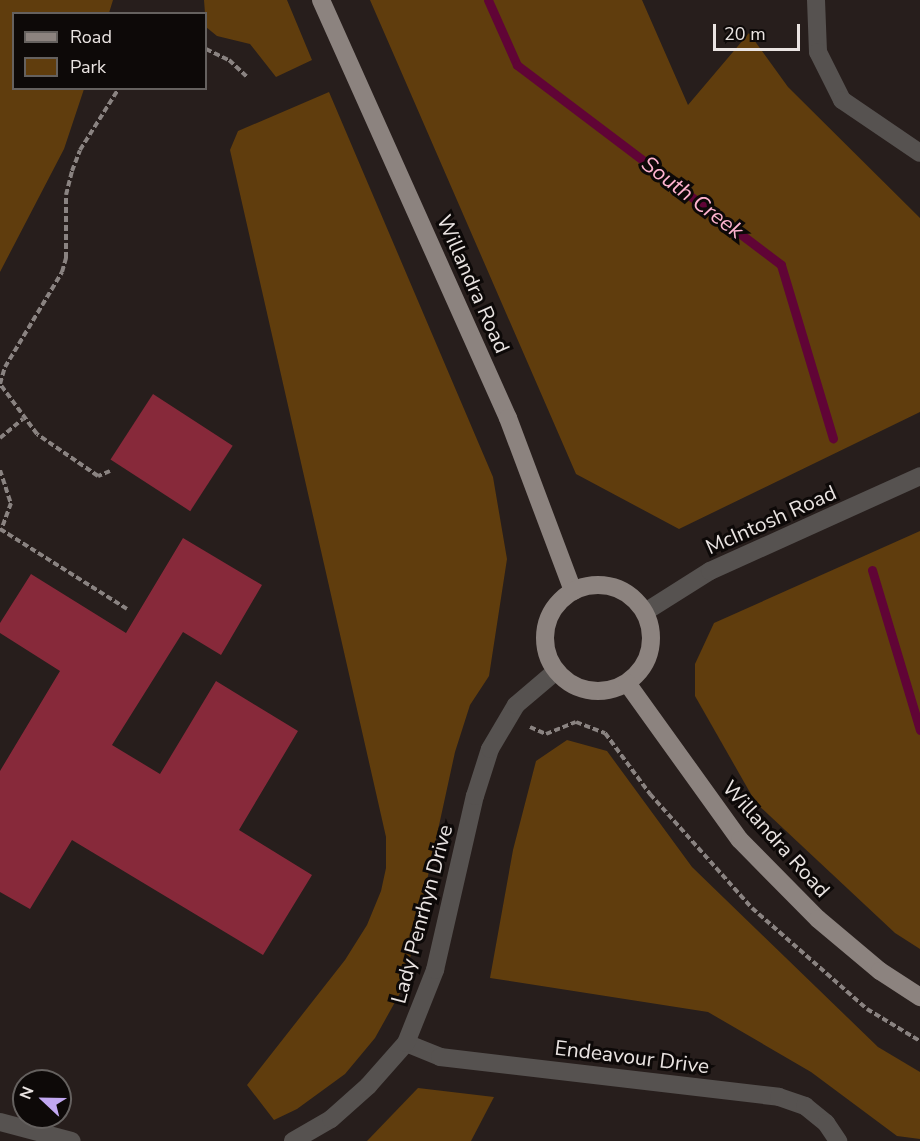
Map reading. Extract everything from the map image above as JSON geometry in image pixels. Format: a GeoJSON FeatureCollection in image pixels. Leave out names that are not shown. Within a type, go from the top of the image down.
{"type":"FeatureCollection","features":[{"type":"Feature","properties":{"kind":"main road","name":"Willandra Road"},"geometry":{"type":"LineString","coordinates":[[321,0],[508,418],[573,591]]}},
{"type":"Feature","properties":{"kind":"main road"},"geometry":{"type":"LineString","coordinates":[[603,585],[620,589],[645,612],[652,638],[650,651],[645,664],[627,683],[602,691],[589,691],[576,687],[556,671],[545,643],[546,627],[560,601],[573,591],[603,585]]}},
{"type":"Feature","properties":{"kind":"main road","name":"Willandra Road"},"geometry":{"type":"LineString","coordinates":[[627,683],[740,840],[818,920],[880,971],[920,997]]}},
{"type":"Feature","properties":{"kind":"street"},"geometry":{"type":"LineString","coordinates":[[816,0],[818,52],[842,100],[920,153]]}},
{"type":"Feature","properties":{"kind":"street","name":"McIntosh Road"},"geometry":{"type":"LineString","coordinates":[[645,612],[710,571],[920,476]]}},
{"type":"Feature","properties":{"kind":"street","name":"Lady Penrhyn Drive"},"geometry":{"type":"LineString","coordinates":[[293,1141],[331,1119],[368,1086],[406,1043],[435,970],[476,796],[490,749],[506,717],[556,671]]}},
{"type":"Feature","properties":{"kind":"street","name":"Endeavour Drive"},"geometry":{"type":"LineString","coordinates":[[406,1043],[440,1057],[779,1097],[805,1106],[826,1123],[838,1141]]}},
{"type":"Feature","properties":{"kind":"street"},"geometry":{"type":"LineString","coordinates":[[0,1122],[72,1141]]}},
{"type":"Feature","properties":{"kind":"path"},"geometry":{"type":"LineString","coordinates":[[207,49],[229,60],[248,78]]}},
{"type":"Feature","properties":{"kind":"path"},"geometry":{"type":"LineString","coordinates":[[110,471],[98,476],[43,439],[23,419],[4,393],[1,375],[62,272],[66,258],[66,195],[72,171],[80,150],[118,90]]}},
{"type":"Feature","properties":{"kind":"path"},"geometry":{"type":"LineString","coordinates":[[0,438],[23,419]]}},
{"type":"Feature","properties":{"kind":"path"},"geometry":{"type":"LineString","coordinates":[[0,470],[11,503],[0,530],[127,609]]}},
{"type":"Feature","properties":{"kind":"path"},"geometry":{"type":"LineString","coordinates":[[506,717],[546,734],[576,722],[604,733],[650,794],[752,908],[867,1009],[920,1041]]}},
{"type":"Feature","properties":{"kind":"green space"},"geometry":{"type":"Polygon","coordinates":[[[0,0],[113,0],[109,12],[12,12],[12,90],[84,90],[64,149],[0,272],[0,0]]]}},
{"type":"Feature","properties":{"kind":"green space"},"geometry":{"type":"Polygon","coordinates":[[[204,0],[287,0],[312,60],[276,77],[250,44],[217,36],[207,28],[207,12],[205,12],[204,0]]]}},
{"type":"Feature","properties":{"kind":"green space"},"geometry":{"type":"Polygon","coordinates":[[[370,0],[642,0],[688,105],[749,33],[788,87],[920,218],[920,412],[679,529],[576,474],[370,0]]]}},
{"type":"Feature","properties":{"kind":"green space"},"geometry":{"type":"Polygon","coordinates":[[[329,92],[493,477],[507,559],[489,676],[470,705],[455,752],[404,986],[375,1038],[345,1074],[297,1109],[274,1120],[247,1085],[345,960],[367,925],[381,891],[386,868],[386,837],[230,150],[238,131],[329,92]]]}},
{"type":"Feature","properties":{"kind":"green space"},"geometry":{"type":"Polygon","coordinates":[[[920,531],[920,949],[895,933],[756,803],[695,696],[695,664],[714,623],[920,531]]]}},
{"type":"Feature","properties":{"kind":"green space"},"geometry":{"type":"Polygon","coordinates":[[[567,740],[607,751],[692,867],[878,1047],[920,1072],[920,1139],[897,1136],[811,1072],[708,1012],[490,978],[513,850],[536,761],[567,740]]]}},
{"type":"Feature","properties":{"kind":"green space"},"geometry":{"type":"Polygon","coordinates":[[[418,1088],[494,1097],[471,1141],[367,1141],[418,1088]]]}},
{"type":"Feature","properties":{"kind":"building"},"geometry":{"type":"Polygon","coordinates":[[[153,394],[233,446],[190,511],[111,459],[153,394]]]}},
{"type":"Feature","properties":{"kind":"building"},"geometry":{"type":"Polygon","coordinates":[[[183,538],[262,585],[221,655],[183,632],[112,745],[160,774],[216,681],[298,731],[239,830],[312,875],[263,955],[72,840],[30,909],[0,892],[0,771],[60,671],[0,633],[0,623],[31,574],[126,633],[183,538]]]}},
{"type":"Feature","properties":{"kind":"waterway","name":"South Creek"},"geometry":{"type":"LineString","coordinates":[[488,0],[517,65],[781,265],[833,438]]}},
{"type":"Feature","properties":{"kind":"waterway","name":"South Creek"},"geometry":{"type":"LineString","coordinates":[[872,570],[920,730]]}}]}
